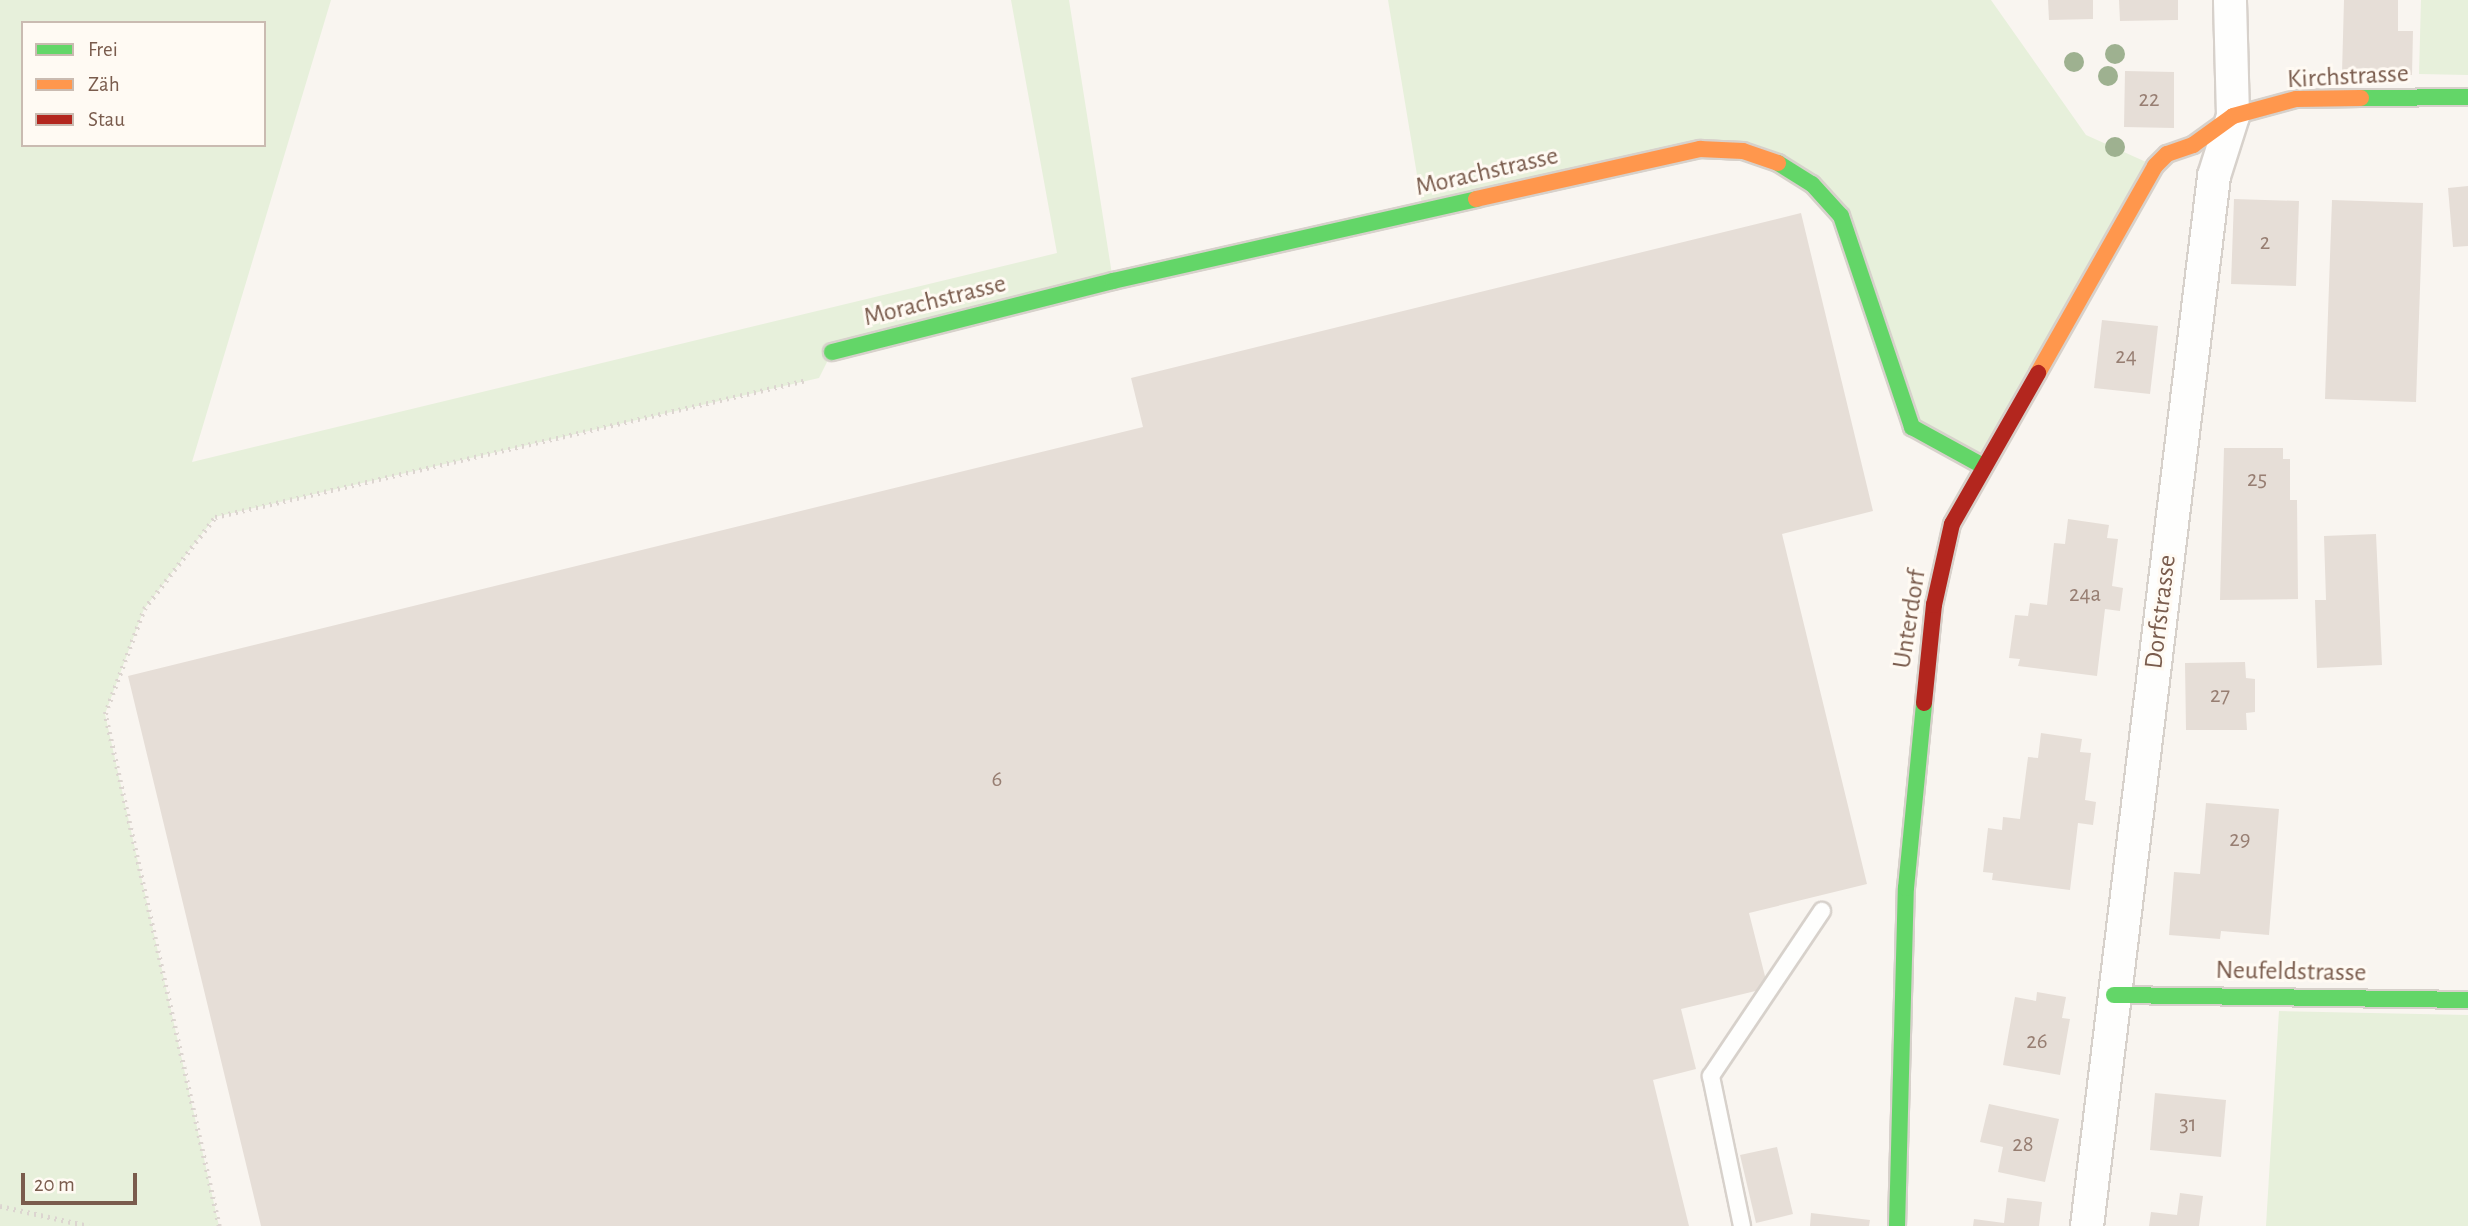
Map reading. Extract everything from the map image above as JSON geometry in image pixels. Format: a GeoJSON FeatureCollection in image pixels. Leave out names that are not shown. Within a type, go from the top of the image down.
{"type":"FeatureCollection","features":[{"type":"Feature","properties":{"kind":"street","name":"Dorfstrasse"},"geometry":{"type":"LineString","coordinates":[[2087,1226],[2214,176],[2232,116],[2230,0]]}},
{"type":"Feature","properties":{"kind":"street","name":"Kirchstrasse"},"geometry":{"type":"LineString","coordinates":[[2232,116],[2296,99],[2468,97]]}},
{"type":"Feature","properties":{"kind":"street","name":"Unterdorf"},"geometry":{"type":"LineString","coordinates":[[1897,1226],[1905,902],[1917,745],[1934,605],[1952,524],[2155,166],[2232,116]]}},
{"type":"Feature","properties":{"kind":"street","name":"Morachstrasse"},"geometry":{"type":"LineString","coordinates":[[832,352],[1113,281],[1700,149],[1743,151],[1779,163],[1812,184],[1842,216],[1912,426],[1983,466]]}},
{"type":"Feature","properties":{"kind":"street","name":"Neufeldstrasse"},"geometry":{"type":"LineString","coordinates":[[2114,995],[2468,1000]]}},
{"type":"Feature","properties":{"kind":"lane"},"geometry":{"type":"LineString","coordinates":[[1742,1226],[1711,1076],[1822,911]]}},
{"type":"Feature","properties":{"kind":"path"},"geometry":{"type":"LineString","coordinates":[[219,1226],[105,714],[144,608],[215,517],[818,378],[832,352]]}},
{"type":"Feature","properties":{"kind":"path"},"geometry":{"type":"LineString","coordinates":[[0,1206],[89,1226]]}},
{"type":"Feature","properties":{"kind":"green space"},"geometry":{"type":"Polygon","coordinates":[[[0,0],[331,0],[192,462],[1057,253],[1011,0],[1069,0],[1113,281],[832,352],[819,378],[215,517],[144,609],[105,714],[219,1226],[0,1226],[0,0]]]}},
{"type":"Feature","properties":{"kind":"green space"},"geometry":{"type":"Polygon","coordinates":[[[1388,0],[1991,0],[2086,135],[2155,166],[1983,466],[1912,427],[1842,216],[1743,151],[1423,211],[1388,0]]]}},
{"type":"Feature","properties":{"kind":"green space"},"geometry":{"type":"Polygon","coordinates":[[[2421,0],[2468,0],[2468,75],[2419,74],[2421,0]]]}},
{"type":"Feature","properties":{"kind":"green space"},"geometry":{"type":"Polygon","coordinates":[[[2279,1011],[2468,1015],[2468,1226],[2266,1226],[2279,1011]]]}},
{"type":"Feature","properties":{"kind":"building"},"geometry":{"type":"Polygon","coordinates":[[[2048,0],[2093,0],[2093,19],[2049,20],[2048,0]]]}},
{"type":"Feature","properties":{"kind":"building"},"geometry":{"type":"Polygon","coordinates":[[[2119,0],[2178,0],[2178,20],[2120,21],[2119,0]]]}},
{"type":"Feature","properties":{"kind":"building"},"geometry":{"type":"Polygon","coordinates":[[[2344,0],[2398,0],[2398,31],[2413,31],[2412,75],[2342,73],[2344,0]]]}},
{"type":"Feature","properties":{"kind":"building"},"geometry":{"type":"Polygon","coordinates":[[[2125,71],[2174,72],[2174,128],[2124,127],[2125,71]]]}},
{"type":"Feature","properties":{"kind":"building"},"geometry":{"type":"Polygon","coordinates":[[[2468,186],[2468,246],[2453,247],[2448,188],[2468,186]]]}},
{"type":"Feature","properties":{"kind":"building"},"geometry":{"type":"Polygon","coordinates":[[[2234,199],[2299,201],[2296,286],[2231,284],[2234,199]]]}},
{"type":"Feature","properties":{"kind":"building"},"geometry":{"type":"Polygon","coordinates":[[[2332,200],[2423,203],[2416,402],[2325,399],[2332,200]]]}},
{"type":"Feature","properties":{"kind":"building"},"geometry":{"type":"Polygon","coordinates":[[[1801,213],[1873,511],[1782,534],[1867,884],[1749,913],[1768,988],[1681,1009],[1696,1069],[1653,1080],[1689,1226],[261,1226],[128,676],[1143,427],[1131,378],[1801,213]]]}},
{"type":"Feature","properties":{"kind":"building"},"geometry":{"type":"Polygon","coordinates":[[[2102,320],[2158,326],[2150,394],[2094,388],[2102,320]]]}},
{"type":"Feature","properties":{"kind":"building"},"geometry":{"type":"Polygon","coordinates":[[[2224,448],[2283,448],[2283,459],[2290,459],[2290,500],[2297,500],[2298,599],[2220,600],[2224,448]]]}},
{"type":"Feature","properties":{"kind":"building"},"geometry":{"type":"Polygon","coordinates":[[[2068,519],[2109,525],[2107,538],[2118,539],[2112,586],[2123,588],[2120,611],[2105,609],[2097,676],[2018,666],[2020,659],[2009,658],[2015,615],[2028,616],[2030,603],[2047,605],[2054,543],[2065,544],[2068,519]]]}},
{"type":"Feature","properties":{"kind":"building"},"geometry":{"type":"Polygon","coordinates":[[[2376,534],[2382,665],[2317,668],[2315,600],[2326,600],[2324,536],[2376,534]]]}},
{"type":"Feature","properties":{"kind":"building"},"geometry":{"type":"Polygon","coordinates":[[[2245,662],[2246,678],[2255,679],[2255,712],[2246,713],[2247,730],[2186,730],[2185,663],[2245,662]]]}},
{"type":"Feature","properties":{"kind":"building"},"geometry":{"type":"Polygon","coordinates":[[[2041,733],[2082,739],[2080,752],[2091,753],[2085,800],[2096,802],[2093,825],[2078,823],[2070,890],[1992,880],[1993,873],[1983,872],[1988,828],[2002,830],[2003,817],[2020,819],[2028,757],[2038,758],[2041,733]]]}},
{"type":"Feature","properties":{"kind":"building"},"geometry":{"type":"Polygon","coordinates":[[[2206,803],[2279,809],[2269,935],[2221,931],[2220,939],[2169,935],[2174,872],[2200,874],[2206,803]]]}},
{"type":"Feature","properties":{"kind":"building"},"geometry":{"type":"Polygon","coordinates":[[[2037,992],[2066,997],[2062,1018],[2070,1019],[2060,1075],[2003,1065],[2015,997],[2036,1001],[2037,992]]]}},
{"type":"Feature","properties":{"kind":"building"},"geometry":{"type":"Polygon","coordinates":[[[2155,1093],[2226,1100],[2221,1157],[2150,1150],[2155,1093]]]}},
{"type":"Feature","properties":{"kind":"building"},"geometry":{"type":"Polygon","coordinates":[[[1989,1104],[2059,1119],[2045,1182],[1998,1172],[2003,1147],[1980,1142],[1989,1104]]]}},
{"type":"Feature","properties":{"kind":"building"},"geometry":{"type":"Polygon","coordinates":[[[1777,1147],[1793,1214],[1756,1223],[1740,1155],[1777,1147]]]}},
{"type":"Feature","properties":{"kind":"building"},"geometry":{"type":"Polygon","coordinates":[[[2180,1193],[2203,1196],[2199,1226],[2149,1226],[2151,1212],[2177,1215],[2180,1193]]]}},
{"type":"Feature","properties":{"kind":"building"},"geometry":{"type":"Polygon","coordinates":[[[2007,1198],[2042,1202],[2039,1226],[1973,1226],[1974,1219],[2004,1223],[2007,1198]]]}},
{"type":"Feature","properties":{"kind":"building"},"geometry":{"type":"Polygon","coordinates":[[[1811,1213],[1870,1220],[1869,1226],[1810,1226],[1811,1213]]]}},
{"type":"Feature","properties":{"kind":"traffic: fast"},"geometry":{"type":"LineString","coordinates":[[2361,98],[2468,97]]}},
{"type":"Feature","properties":{"kind":"traffic: fast"},"geometry":{"type":"LineString","coordinates":[[1778,163],[1812,184],[1841,216],[1912,427],[1983,466]]}},
{"type":"Feature","properties":{"kind":"traffic: fast"},"geometry":{"type":"LineString","coordinates":[[832,352],[1113,281],[1476,199]]}},
{"type":"Feature","properties":{"kind":"traffic: fast"},"geometry":{"type":"LineString","coordinates":[[1897,1226],[1906,888],[1924,703]]}},
{"type":"Feature","properties":{"kind":"traffic: fast"},"geometry":{"type":"LineString","coordinates":[[2114,995],[2468,1000]]}},
{"type":"Feature","properties":{"kind":"traffic: slow"},"geometry":{"type":"LineString","coordinates":[[2038,373],[2155,166],[2167,154],[2193,145],[2233,116],[2296,99],[2361,98]]}},
{"type":"Feature","properties":{"kind":"traffic: slow"},"geometry":{"type":"LineString","coordinates":[[1476,199],[1700,149],[1743,151],[1778,163]]}},
{"type":"Feature","properties":{"kind":"traffic: jam"},"geometry":{"type":"LineString","coordinates":[[1924,703],[1934,605],[1952,524],[2038,373]]}}]}
